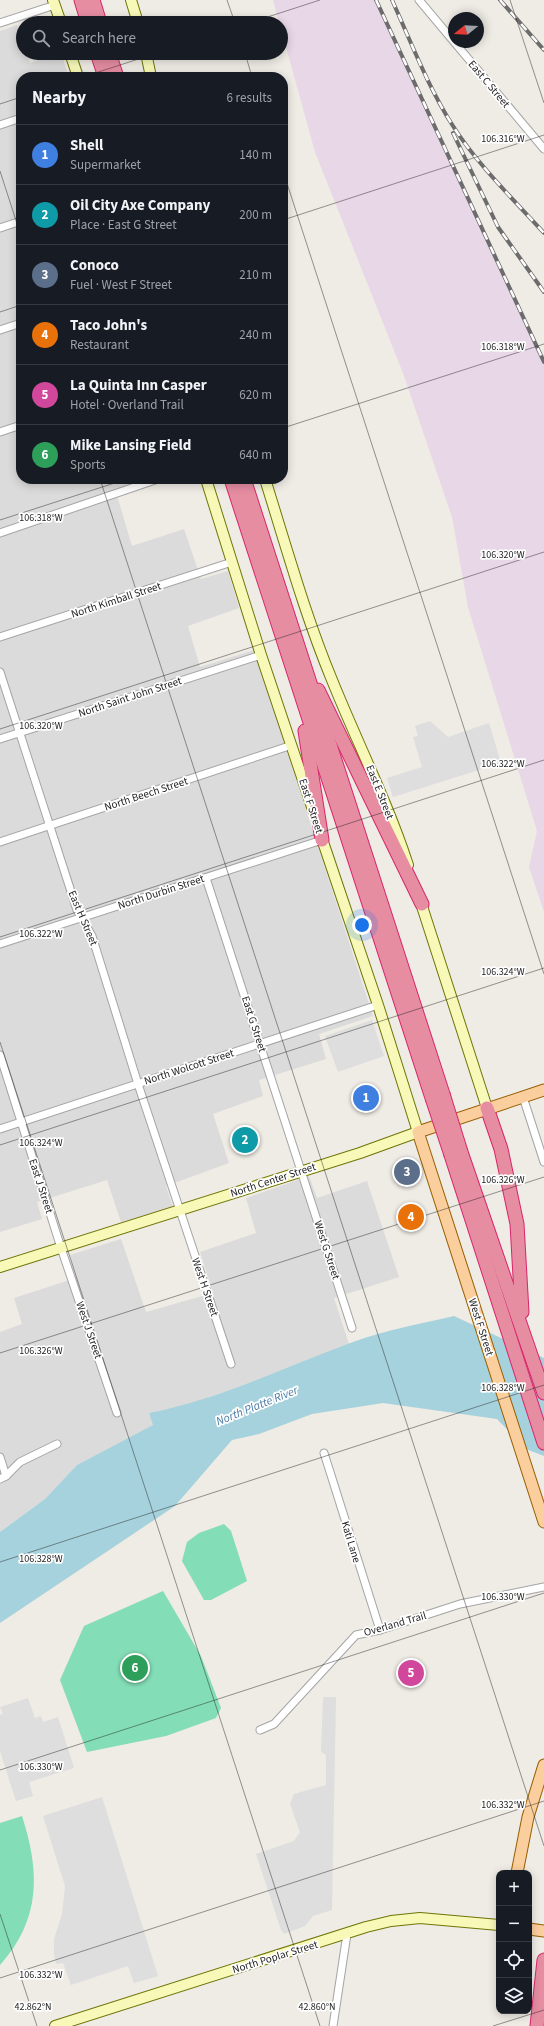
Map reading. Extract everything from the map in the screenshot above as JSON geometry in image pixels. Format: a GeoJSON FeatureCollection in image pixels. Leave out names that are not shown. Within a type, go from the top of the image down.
{"type":"FeatureCollection","features":[{"type":"Feature","properties":{"kind":"highway"},"geometry":{"type":"LineString","coordinates":[[80,0],[86,16]]}},
{"type":"Feature","properties":{"kind":"highway"},"geometry":{"type":"LineString","coordinates":[[93,0],[98,16]]}},
{"type":"Feature","properties":{"kind":"highway"},"geometry":{"type":"LineString","coordinates":[[99,60],[103,72]]}},
{"type":"Feature","properties":{"kind":"highway"},"geometry":{"type":"LineString","coordinates":[[111,60],[115,72]]}},
{"type":"Feature","properties":{"kind":"highway"},"geometry":{"type":"LineString","coordinates":[[233,484],[292,651],[438,1096],[544,1443]]}},
{"type":"Feature","properties":{"kind":"highway"},"geometry":{"type":"LineString","coordinates":[[245,484],[292,651],[309,749],[322,840]]}},
{"type":"Feature","properties":{"kind":"highway"},"geometry":{"type":"LineString","coordinates":[[292,651],[422,904]]}},
{"type":"Feature","properties":{"kind":"highway"},"geometry":{"type":"LineString","coordinates":[[487,1108],[500,1149],[517,1224],[524,1332]]}},
{"type":"Feature","properties":{"kind":"highway"},"geometry":{"type":"LineString","coordinates":[[456,1154],[524,1332],[544,1392]]}},
{"type":"Feature","properties":{"kind":"highway"},"geometry":{"type":"LineString","coordinates":[[536,2026],[544,1960]]}},
{"type":"Feature","properties":{"kind":"main road"},"geometry":{"type":"LineString","coordinates":[[132,0],[136,16]]}},
{"type":"Feature","properties":{"kind":"main road"},"geometry":{"type":"LineString","coordinates":[[54,2],[59,16]]}},
{"type":"Feature","properties":{"kind":"main road"},"geometry":{"type":"LineString","coordinates":[[72,60],[76,72]]}},
{"type":"Feature","properties":{"kind":"main road"},"geometry":{"type":"LineString","coordinates":[[147,60],[150,72]]}},
{"type":"Feature","properties":{"kind":"main road","name":"East F Street"},"geometry":{"type":"LineString","coordinates":[[208,484],[261,655],[378,1005],[418,1132]]}},
{"type":"Feature","properties":{"kind":"main road","name":"East E Street"},"geometry":{"type":"LineString","coordinates":[[267,484],[325,661],[382,793],[422,904],[487,1108]]}},
{"type":"Feature","properties":{"kind":"main road","name":"North Center Street"},"geometry":{"type":"LineString","coordinates":[[0,1267],[302,1171],[544,1090]]}},
{"type":"Feature","properties":{"kind":"main road","name":"West F Street"},"geometry":{"type":"LineString","coordinates":[[418,1132],[544,1522]]}},
{"type":"Feature","properties":{"kind":"main road"},"geometry":{"type":"LineString","coordinates":[[518,1870],[528,1817],[544,1766]]}},
{"type":"Feature","properties":{"kind":"main road","name":"North Poplar Street"},"geometry":{"type":"LineString","coordinates":[[55,2026],[391,1921],[420,1918],[496,1925]]}},
{"type":"Feature","properties":{"kind":"main road"},"geometry":{"type":"LineString","coordinates":[[532,1929],[544,1931]]}},
{"type":"Feature","properties":{"kind":"street","name":"East C Street"},"geometry":{"type":"LineString","coordinates":[[419,0],[544,150]]}},
{"type":"Feature","properties":{"kind":"street"},"geometry":{"type":"LineString","coordinates":[[18,16],[54,2]]}},
{"type":"Feature","properties":{"kind":"street"},"geometry":{"type":"LineString","coordinates":[[0,23],[16,17]]}},
{"type":"Feature","properties":{"kind":"street"},"geometry":{"type":"LineString","coordinates":[[0,125],[16,120]]}},
{"type":"Feature","properties":{"kind":"street"},"geometry":{"type":"LineString","coordinates":[[0,228],[16,223]]}},
{"type":"Feature","properties":{"kind":"street"},"geometry":{"type":"LineString","coordinates":[[0,330],[16,325]]}},
{"type":"Feature","properties":{"kind":"street"},"geometry":{"type":"LineString","coordinates":[[0,432],[16,427]]}},
{"type":"Feature","properties":{"kind":"street"},"geometry":{"type":"LineString","coordinates":[[0,533],[143,484]]}},
{"type":"Feature","properties":{"kind":"street","name":"North Kimball Street"},"geometry":{"type":"LineString","coordinates":[[0,637],[232,562]]}},
{"type":"Feature","properties":{"kind":"street","name":"North Saint John Street"},"geometry":{"type":"LineString","coordinates":[[0,739],[261,655]]}},
{"type":"Feature","properties":{"kind":"street","name":"East H Street"},"geometry":{"type":"LineString","coordinates":[[0,672],[77,910],[92,936],[138,1084],[180,1210]]}},
{"type":"Feature","properties":{"kind":"street","name":"North Beech Street"},"geometry":{"type":"LineString","coordinates":[[0,842],[292,745]]}},
{"type":"Feature","properties":{"kind":"street","name":"North Durbin Street"},"geometry":{"type":"LineString","coordinates":[[0,944],[322,840]]}},
{"type":"Feature","properties":{"kind":"street","name":"East G Street"},"geometry":{"type":"LineString","coordinates":[[206,878],[302,1171]]}},
{"type":"Feature","properties":{"kind":"street","name":"North Wolcott Street"},"geometry":{"type":"LineString","coordinates":[[0,1129],[378,1005]]}},
{"type":"Feature","properties":{"kind":"street","name":"East J Street"},"geometry":{"type":"LineString","coordinates":[[0,1055],[61,1248]]}},
{"type":"Feature","properties":{"kind":"street"},"geometry":{"type":"LineString","coordinates":[[523,1097],[544,1162]]}},
{"type":"Feature","properties":{"kind":"street","name":"West G Street"},"geometry":{"type":"LineString","coordinates":[[302,1171],[352,1328]]}},
{"type":"Feature","properties":{"kind":"street","name":"West H Street"},"geometry":{"type":"LineString","coordinates":[[180,1210],[231,1364]]}},
{"type":"Feature","properties":{"kind":"street","name":"West J Street"},"geometry":{"type":"LineString","coordinates":[[61,1248],[117,1413]]}},
{"type":"Feature","properties":{"kind":"street"},"geometry":{"type":"LineString","coordinates":[[3,1477],[20,1462],[57,1444]]}},
{"type":"Feature","properties":{"kind":"street","name":"Kati Lane"},"geometry":{"type":"LineString","coordinates":[[324,1453],[380,1630]]}},
{"type":"Feature","properties":{"kind":"street"},"geometry":{"type":"LineString","coordinates":[[0,1457],[3,1477]]}},
{"type":"Feature","properties":{"kind":"street","name":"Overland Trail"},"geometry":{"type":"LineString","coordinates":[[260,1730],[274,1724],[356,1634],[380,1630],[460,1604],[544,1587]]}},
{"type":"Feature","properties":{"kind":"street"},"geometry":{"type":"LineString","coordinates":[[333,2026],[347,1934]]}},
{"type":"Feature","properties":{"kind":"shaded area"},"geometry":{"type":"Polygon","coordinates":[[[273,0],[378,0],[544,358],[544,912],[529,867],[537,831],[468,607],[452,517],[403,373],[315,152],[288,54],[288,16],[277,16],[273,0]]]}},
{"type":"Feature","properties":{"kind":"shaded area"},"geometry":{"type":"Polygon","coordinates":[[[16,25],[16,60],[29,60],[30,63],[39,60],[63,60],[67,72],[16,72],[16,484],[130,484],[115,489],[132,546],[184,529],[201,579],[228,571],[239,608],[188,626],[200,667],[254,650],[373,1016],[319,1034],[326,1059],[259,1080],[263,1096],[213,1114],[229,1163],[166,1186],[173,1207],[122,1225],[107,1180],[37,1202],[42,1219],[0,1232],[0,31],[16,25]]]}},
{"type":"Feature","properties":{"kind":"shaded area"},"geometry":{"type":"Polygon","coordinates":[[[430,721],[448,737],[489,723],[501,763],[393,797],[387,778],[422,767],[413,737],[418,736],[415,726],[430,721]]]}},
{"type":"Feature","properties":{"kind":"shaded area"},"geometry":{"type":"Polygon","coordinates":[[[372,1020],[384,1056],[338,1072],[325,1036],[372,1020]]]}},
{"type":"Feature","properties":{"kind":"shaded area"},"geometry":{"type":"Polygon","coordinates":[[[309,1176],[317,1198],[367,1181],[399,1277],[334,1298],[349,1344],[250,1383],[178,1408],[149,1413],[154,1425],[77,1465],[45,1499],[0,1532],[0,1332],[22,1324],[14,1298],[76,1278],[70,1255],[121,1239],[146,1312],[213,1293],[200,1252],[256,1233],[246,1198],[309,1176]]]}},
{"type":"Feature","properties":{"kind":"shaded area"},"geometry":{"type":"Polygon","coordinates":[[[323,1697],[336,1697],[332,1910],[313,1916],[305,1926],[284,1934],[281,1930],[256,1854],[294,1841],[300,1832],[290,1804],[294,1794],[326,1785],[326,1755],[321,1752],[323,1697]]]}},
{"type":"Feature","properties":{"kind":"shaded area"},"geometry":{"type":"Polygon","coordinates":[[[28,1698],[35,1718],[41,1716],[43,1722],[58,1717],[74,1768],[29,1782],[33,1796],[16,1801],[0,1751],[0,1715],[3,1714],[0,1707],[28,1698]]]}},
{"type":"Feature","properties":{"kind":"shaded area"},"geometry":{"type":"Polygon","coordinates":[[[102,1797],[158,1976],[134,1983],[128,1966],[71,1985],[63,1963],[56,1964],[54,1954],[54,1939],[62,1914],[65,1886],[43,1816],[102,1797]]]}},
{"type":"Feature","properties":{"kind":"green space"},"geometry":{"type":"Polygon","coordinates":[[[224,1524],[231,1531],[247,1581],[211,1600],[204,1600],[182,1561],[187,1542],[199,1533],[224,1524]]]}},
{"type":"Feature","properties":{"kind":"green space"},"geometry":{"type":"Polygon","coordinates":[[[163,1591],[201,1656],[221,1708],[216,1718],[166,1736],[87,1752],[60,1680],[84,1626],[163,1591]]]}},
{"type":"Feature","properties":{"kind":"green space"},"geometry":{"type":"Polygon","coordinates":[[[22,1816],[32,1856],[34,1876],[33,1894],[30,1912],[23,1930],[13,1948],[0,1965],[0,1823],[22,1816]]]}},
{"type":"Feature","properties":{"kind":"water","name":"North Platte River"},"geometry":{"type":"Polygon","coordinates":[[[454,1316],[544,1358],[544,1456],[526,1449],[497,1419],[383,1403],[312,1414],[259,1434],[232,1440],[175,1506],[0,1623],[0,1532],[45,1499],[77,1465],[153,1425],[149,1413],[201,1400],[227,1391],[365,1338],[454,1316]]]}},
{"type":"Feature","properties":{"kind":"railway"},"geometry":{"type":"LineString","coordinates":[[376,0],[544,362]]}},
{"type":"Feature","properties":{"kind":"railway"},"geometry":{"type":"LineString","coordinates":[[392,0],[428,80],[453,126],[484,168],[544,233]]}},
{"type":"Feature","properties":{"kind":"railway"},"geometry":{"type":"LineString","coordinates":[[500,0],[544,50]]}},
{"type":"Feature","properties":{"kind":"railway"},"geometry":{"type":"LineString","coordinates":[[453,133],[498,227],[544,292]]}},
{"type":"Feature","properties":{"kind":"place","name":"Shell"},"geometry":{"type":"Point","coordinates":[366,1098]}},
{"type":"Feature","properties":{"kind":"place","name":"Oil City Axe Company"},"geometry":{"type":"Point","coordinates":[245,1140]}},
{"type":"Feature","properties":{"kind":"place","name":"Conoco"},"geometry":{"type":"Point","coordinates":[407,1172]}},
{"type":"Feature","properties":{"kind":"place","name":"Taco John's"},"geometry":{"type":"Point","coordinates":[411,1217]}},
{"type":"Feature","properties":{"kind":"place","name":"Mike Lansing Field"},"geometry":{"type":"Point","coordinates":[135,1668]}},
{"type":"Feature","properties":{"kind":"place","name":"La Quinta Inn Casper"},"geometry":{"type":"Point","coordinates":[411,1673]}}]}
